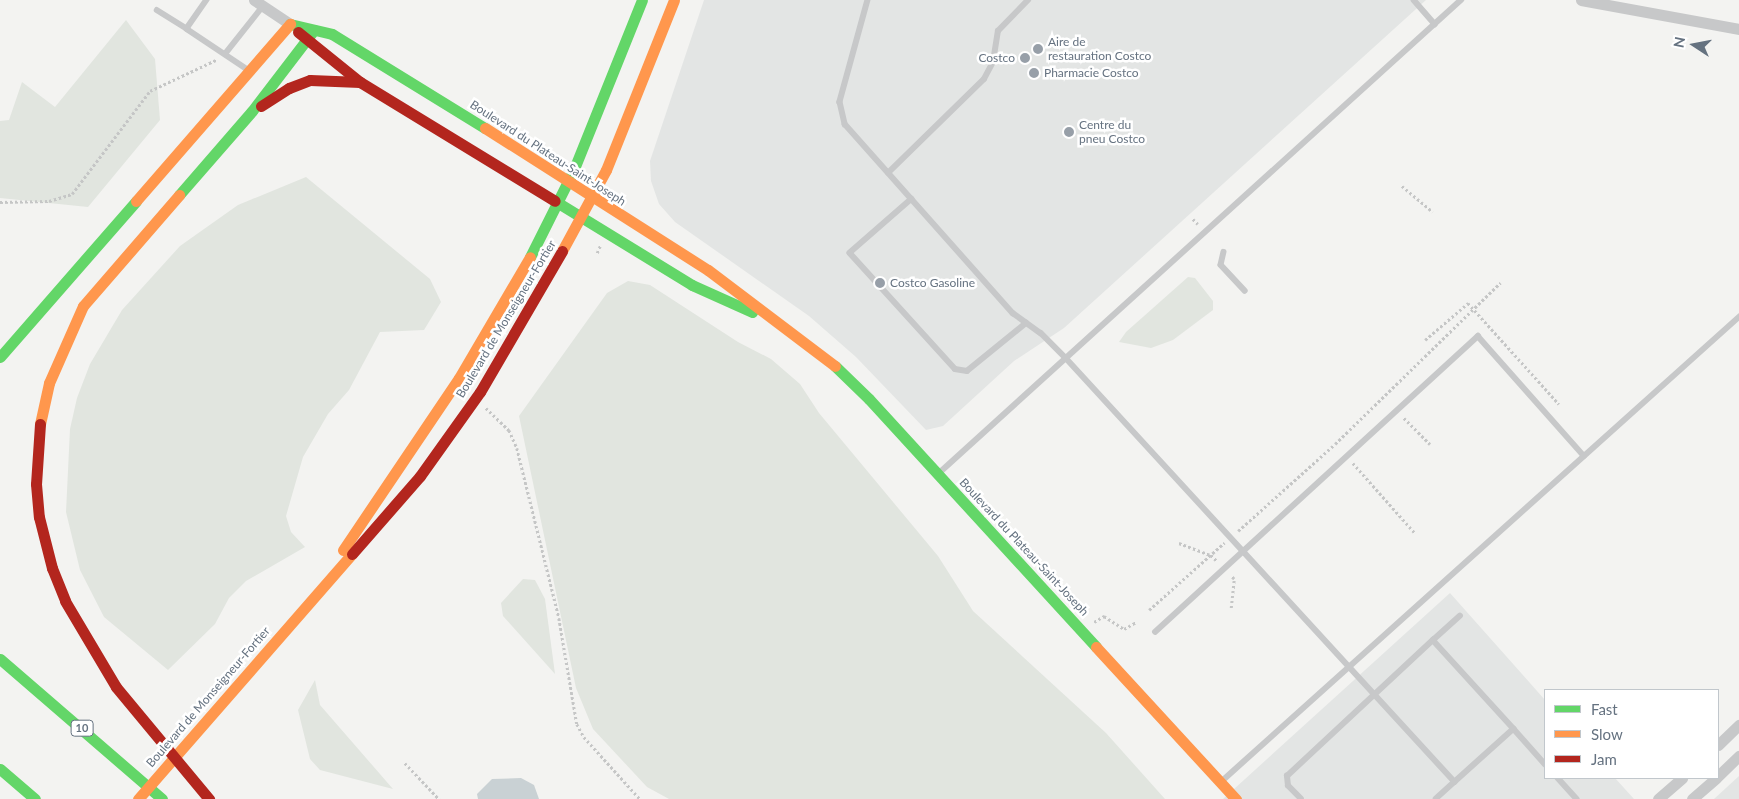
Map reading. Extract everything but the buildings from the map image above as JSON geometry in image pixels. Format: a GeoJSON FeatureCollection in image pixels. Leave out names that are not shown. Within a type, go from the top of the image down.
{"type":"FeatureCollection","features":[{"type":"Feature","properties":{"kind":"main road","name":"Boulevard de Monseigneur-Fortier"},"geometry":{"type":"LineString","coordinates":[[298,612],[459,378],[505,302],[569,181],[642,0]]}},
{"type":"Feature","properties":{"kind":"main road","name":"Boulevard de Monseigneur-Fortier"},"geometry":{"type":"LineString","coordinates":[[138,799],[298,612],[420,476],[475,399],[592,197],[637,98],[674,0]]}},
{"type":"Feature","properties":{"kind":"main road","name":"Boulevard du Plateau-Saint-Joseph"},"geometry":{"type":"LineString","coordinates":[[290,24],[306,40],[360,82],[558,204],[692,285],[782,325]]}},
{"type":"Feature","properties":{"kind":"main road","name":"Boulevard du Plateau-Saint-Joseph"},"geometry":{"type":"LineString","coordinates":[[290,24],[332,34],[569,181],[708,270],[846,375],[1236,799]]}},
{"type":"Feature","properties":{"kind":"main road"},"geometry":{"type":"LineString","coordinates":[[0,358],[290,24]]}},
{"type":"Feature","properties":{"kind":"main road"},"geometry":{"type":"LineString","coordinates":[[209,799],[125,700],[74,618],[58,584],[43,534],[37,500],[36,452],[49,383],[83,306],[252,111],[314,30]]}},
{"type":"Feature","properties":{"kind":"main road"},"geometry":{"type":"LineString","coordinates":[[252,111],[289,88],[310,80],[360,82]]}},
{"type":"Feature","properties":{"kind":"main road","name":"10"},"geometry":{"type":"LineString","coordinates":[[0,659],[162,799]]}},
{"type":"Feature","properties":{"kind":"main road"},"geometry":{"type":"LineString","coordinates":[[0,770],[33,799]]}},
{"type":"Feature","properties":{"kind":"main road"},"geometry":{"type":"LineString","coordinates":[[0,781],[33,799]]}},
{"type":"Feature","properties":{"kind":"street"},"geometry":{"type":"LineString","coordinates":[[1581,0],[1739,29]]}},
{"type":"Feature","properties":{"kind":"street","name":"Boulevard du Plateau-Saint-Joseph"},"geometry":{"type":"LineString","coordinates":[[258,3],[290,24]]}},
{"type":"Feature","properties":{"kind":"street"},"geometry":{"type":"LineString","coordinates":[[1719,744],[1739,725]]}},
{"type":"Feature","properties":{"kind":"street"},"geometry":{"type":"LineString","coordinates":[[1719,775],[1739,756]]}},
{"type":"Feature","properties":{"kind":"street"},"geometry":{"type":"LineString","coordinates":[[1658,799],[1681,779]]}},
{"type":"Feature","properties":{"kind":"street"},"geometry":{"type":"LineString","coordinates":[[1692,799],[1715,779]]}},
{"type":"Feature","properties":{"kind":"lane"},"geometry":{"type":"LineString","coordinates":[[187,29],[207,0]]}},
{"type":"Feature","properties":{"kind":"lane"},"geometry":{"type":"LineString","coordinates":[[868,0],[840,108],[845,124],[1013,313],[1041,333],[1066,358],[1229,539],[1376,694],[1455,782]]}},
{"type":"Feature","properties":{"kind":"lane"},"geometry":{"type":"LineString","coordinates":[[888,173],[984,79],[994,62],[998,31],[1028,0]]}},
{"type":"Feature","properties":{"kind":"lane"},"geometry":{"type":"LineString","coordinates":[[1414,0],[1435,24]]}},
{"type":"Feature","properties":{"kind":"lane"},"geometry":{"type":"LineString","coordinates":[[938,474],[1461,0]]}},
{"type":"Feature","properties":{"kind":"lane"},"geometry":{"type":"LineString","coordinates":[[225,54],[258,3]]}},
{"type":"Feature","properties":{"kind":"lane"},"geometry":{"type":"LineString","coordinates":[[157,10],[251,71]]}},
{"type":"Feature","properties":{"kind":"lane"},"geometry":{"type":"LineString","coordinates":[[912,199],[850,253],[955,369],[967,371],[1026,323]]}},
{"type":"Feature","properties":{"kind":"lane"},"geometry":{"type":"LineString","coordinates":[[1224,252],[1221,265],[1245,291]]}},
{"type":"Feature","properties":{"kind":"lane"},"geometry":{"type":"LineString","coordinates":[[1220,782],[1739,317]]}},
{"type":"Feature","properties":{"kind":"lane"},"geometry":{"type":"LineString","coordinates":[[1154,632],[1478,336],[1584,456]]}},
{"type":"Feature","properties":{"kind":"lane"},"geometry":{"type":"LineString","coordinates":[[1301,799],[1288,786],[1287,776],[1460,616]]}},
{"type":"Feature","properties":{"kind":"lane"},"geometry":{"type":"LineString","coordinates":[[1433,640],[1544,763]]}},
{"type":"Feature","properties":{"kind":"lane"},"geometry":{"type":"LineString","coordinates":[[1436,799],[1514,729]]}},
{"type":"Feature","properties":{"kind":"lane"},"geometry":{"type":"LineString","coordinates":[[1559,779],[1577,799]]}},
{"type":"Feature","properties":{"kind":"path"},"geometry":{"type":"LineString","coordinates":[[0,202],[49,201],[72,194],[150,91],[208,63]]}},
{"type":"Feature","properties":{"kind":"path"},"geometry":{"type":"LineString","coordinates":[[1402,186],[1433,212]]}},
{"type":"Feature","properties":{"kind":"path"},"geometry":{"type":"LineString","coordinates":[[596,253],[600,246]]}},
{"type":"Feature","properties":{"kind":"path"},"geometry":{"type":"LineString","coordinates":[[1149,610],[1335,444],[1475,311],[1500,283]]}},
{"type":"Feature","properties":{"kind":"path"},"geometry":{"type":"LineString","coordinates":[[1425,340],[1468,303],[1559,404]]}},
{"type":"Feature","properties":{"kind":"path"},"geometry":{"type":"LineString","coordinates":[[1384,397],[1430,444]]}},
{"type":"Feature","properties":{"kind":"path"},"geometry":{"type":"LineString","coordinates":[[475,399],[505,424],[517,448],[559,618],[577,724],[584,737],[639,799]]}},
{"type":"Feature","properties":{"kind":"path"},"geometry":{"type":"LineString","coordinates":[[1335,444],[1415,533]]}},
{"type":"Feature","properties":{"kind":"path"},"geometry":{"type":"LineString","coordinates":[[1179,543],[1211,555]]}},
{"type":"Feature","properties":{"kind":"path"},"geometry":{"type":"LineString","coordinates":[[1097,619],[1104,616],[1124,629],[1136,622]]}},
{"type":"Feature","properties":{"kind":"path"},"geometry":{"type":"LineString","coordinates":[[405,762],[439,799]]}},
{"type":"Feature","properties":{"kind":"shaded area"},"geometry":{"type":"Polygon","coordinates":[[[704,0],[1426,0],[1064,328],[1014,361],[943,426],[926,430],[856,357],[809,316],[675,222],[659,204],[651,181],[650,161],[704,0]]]}},
{"type":"Feature","properties":{"kind":"shaded area"},"geometry":{"type":"Polygon","coordinates":[[[126,20],[155,59],[160,120],[88,207],[0,198],[0,121],[9,120],[22,82],[55,107],[126,20]]]}},
{"type":"Feature","properties":{"kind":"shaded area"},"geometry":{"type":"Polygon","coordinates":[[[306,177],[430,279],[441,302],[424,330],[380,332],[349,390],[328,414],[303,457],[286,516],[291,532],[305,547],[246,581],[229,598],[215,624],[168,670],[104,617],[80,570],[66,512],[70,429],[77,398],[90,364],[122,310],[180,246],[238,205],[306,177]]]}},
{"type":"Feature","properties":{"kind":"shaded area"},"geometry":{"type":"Polygon","coordinates":[[[1188,277],[1195,278],[1213,301],[1213,310],[1173,340],[1151,348],[1119,342],[1126,332],[1188,277]]]}},
{"type":"Feature","properties":{"kind":"shaded area"},"geometry":{"type":"Polygon","coordinates":[[[628,281],[650,285],[738,342],[771,359],[800,384],[819,413],[938,556],[973,611],[1106,733],[1165,799],[669,799],[647,787],[593,729],[576,688],[519,416],[607,293],[628,281]]]}},
{"type":"Feature","properties":{"kind":"shaded area"},"geometry":{"type":"Polygon","coordinates":[[[523,579],[535,580],[545,599],[555,674],[503,616],[501,603],[523,579]]]}},
{"type":"Feature","properties":{"kind":"shaded area"},"geometry":{"type":"Polygon","coordinates":[[[1450,593],[1544,699],[1544,779],[1616,779],[1634,799],[1223,799],[1450,593]]]}},
{"type":"Feature","properties":{"kind":"shaded area"},"geometry":{"type":"Polygon","coordinates":[[[315,680],[320,705],[393,789],[320,770],[310,759],[298,710],[315,680]]]}},
{"type":"Feature","properties":{"kind":"shaded area"},"geometry":{"type":"Polygon","coordinates":[[[1739,776],[1739,799],[1714,799],[1739,776]]]}},
{"type":"Feature","properties":{"kind":"shaded area"},"geometry":{"type":"Polygon","coordinates":[[[521,778],[534,785],[539,799],[478,799],[477,794],[492,779],[521,778]]]}},
{"type":"Feature","properties":{"kind":"traffic: fast"},"geometry":{"type":"LineString","coordinates":[[530,257],[574,169],[642,0]]}},
{"type":"Feature","properties":{"kind":"traffic: fast"},"geometry":{"type":"LineString","coordinates":[[290,24],[332,34],[485,128]]}},
{"type":"Feature","properties":{"kind":"traffic: fast"},"geometry":{"type":"LineString","coordinates":[[179,195],[252,111],[314,30]]}},
{"type":"Feature","properties":{"kind":"traffic: fast"},"geometry":{"type":"LineString","coordinates":[[0,357],[136,201]]}},
{"type":"Feature","properties":{"kind":"traffic: fast"},"geometry":{"type":"LineString","coordinates":[[555,201],[692,285],[752,312]]}},
{"type":"Feature","properties":{"kind":"traffic: fast"},"geometry":{"type":"LineString","coordinates":[[835,366],[869,399],[1096,647]]}},
{"type":"Feature","properties":{"kind":"traffic: fast"},"geometry":{"type":"LineString","coordinates":[[0,659],[162,799]]}},
{"type":"Feature","properties":{"kind":"traffic: fast"},"geometry":{"type":"LineString","coordinates":[[0,769],[35,799]]}},
{"type":"Feature","properties":{"kind":"traffic: slow"},"geometry":{"type":"LineString","coordinates":[[562,251],[606,170],[674,0]]}},
{"type":"Feature","properties":{"kind":"traffic: slow"},"geometry":{"type":"LineString","coordinates":[[136,201],[290,24]]}},
{"type":"Feature","properties":{"kind":"traffic: slow"},"geometry":{"type":"LineString","coordinates":[[485,128],[708,270],[835,366]]}},
{"type":"Feature","properties":{"kind":"traffic: slow"},"geometry":{"type":"LineString","coordinates":[[40,424],[49,383],[83,306],[179,195]]}},
{"type":"Feature","properties":{"kind":"traffic: slow"},"geometry":{"type":"LineString","coordinates":[[343,550],[459,378],[530,257]]}},
{"type":"Feature","properties":{"kind":"traffic: slow"},"geometry":{"type":"LineString","coordinates":[[138,799],[352,554]]}},
{"type":"Feature","properties":{"kind":"traffic: slow"},"geometry":{"type":"LineString","coordinates":[[1096,647],[1236,799]]}},
{"type":"Feature","properties":{"kind":"traffic: jam"},"geometry":{"type":"LineString","coordinates":[[298,32],[360,82],[555,201]]}},
{"type":"Feature","properties":{"kind":"traffic: jam"},"geometry":{"type":"LineString","coordinates":[[261,106],[289,88],[310,80],[360,82]]}},
{"type":"Feature","properties":{"kind":"traffic: jam"},"geometry":{"type":"LineString","coordinates":[[352,554],[420,476],[480,392],[562,251]]}},
{"type":"Feature","properties":{"kind":"traffic: jam"},"geometry":{"type":"LineString","coordinates":[[40,424],[36,484],[39,517],[52,568],[65,601],[116,687],[209,799]]}},
{"type":"Feature","properties":{"kind":"place","name":"Aire de restauration Costco"},"geometry":{"type":"Point","coordinates":[1038,49]}},
{"type":"Feature","properties":{"kind":"place","name":"Costco"},"geometry":{"type":"Point","coordinates":[1025,58]}},
{"type":"Feature","properties":{"kind":"place","name":"Pharmacie Costco"},"geometry":{"type":"Point","coordinates":[1034,73]}},
{"type":"Feature","properties":{"kind":"place","name":"Centre du pneu Costco"},"geometry":{"type":"Point","coordinates":[1069,132]}},
{"type":"Feature","properties":{"kind":"place","name":"Costco Gasoline"},"geometry":{"type":"Point","coordinates":[880,283]}}]}
